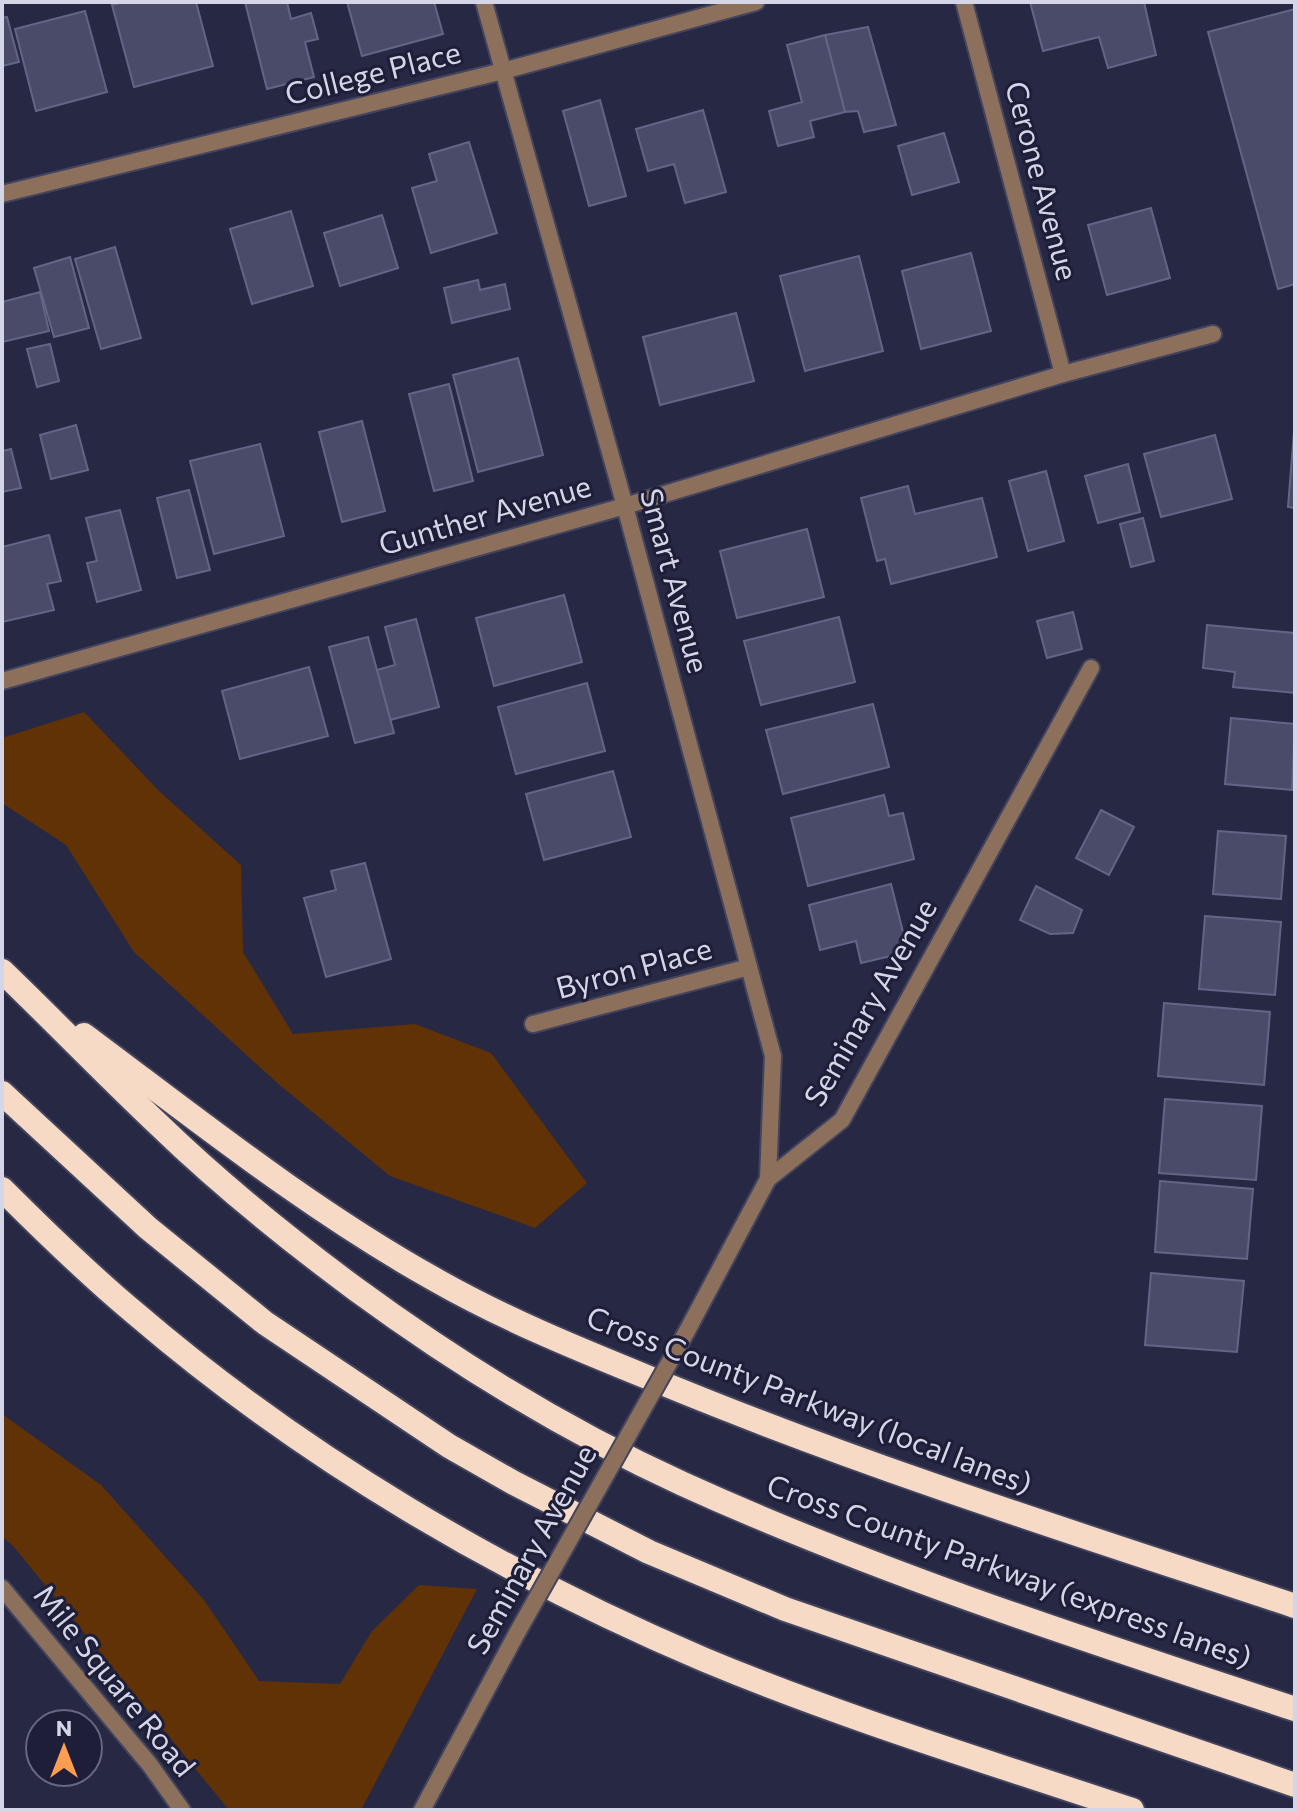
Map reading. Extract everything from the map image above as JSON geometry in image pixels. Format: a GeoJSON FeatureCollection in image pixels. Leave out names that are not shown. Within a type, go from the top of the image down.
{"type":"FeatureCollection","features":[{"type":"Feature","properties":{"kind":"highway","name":"Cross County Parkway (local lanes)"},"geometry":{"type":"LineString","coordinates":[[7,976],[308,1201],[434,1279],[500,1314],[565,1344],[788,1434],[1295,1606]]}},
{"type":"Feature","properties":{"kind":"highway","name":"Cross County Parkway (express lanes)"},"geometry":{"type":"LineString","coordinates":[[7,976],[161,1127],[258,1213],[360,1292],[414,1329],[564,1422],[680,1483],[876,1563],[1083,1639],[1295,1709]]}},
{"type":"Feature","properties":{"kind":"highway"},"geometry":{"type":"LineString","coordinates":[[2,1093],[148,1228],[265,1323],[412,1422],[514,1483],[649,1552],[785,1609],[1295,1785]]}},
{"type":"Feature","properties":{"kind":"highway"},"geometry":{"type":"LineString","coordinates":[[2,1189],[136,1314],[254,1406],[376,1488],[504,1562],[641,1631],[776,1688],[1132,1810]]}},
{"type":"Feature","properties":{"kind":"street","name":"Smart Avenue"},"geometry":{"type":"LineString","coordinates":[[484,2],[625,506],[773,1056],[768,1179]]}},
{"type":"Feature","properties":{"kind":"street","name":"College Place"},"geometry":{"type":"LineString","coordinates":[[2,194],[503,71],[756,2]]}},
{"type":"Feature","properties":{"kind":"street","name":"Cerone Avenue"},"geometry":{"type":"LineString","coordinates":[[964,2],[1063,374]]}},
{"type":"Feature","properties":{"kind":"street","name":"Gunther Avenue"},"geometry":{"type":"LineString","coordinates":[[2,681],[625,506],[1063,374],[1213,334]]}},
{"type":"Feature","properties":{"kind":"street","name":"Seminary Avenue"},"geometry":{"type":"LineString","coordinates":[[422,1810],[768,1179],[842,1120],[1091,668]]}},
{"type":"Feature","properties":{"kind":"street","name":"Byron Place"},"geometry":{"type":"LineString","coordinates":[[533,1024],[749,967]]}},
{"type":"Feature","properties":{"kind":"street","name":"Mile Square Road"},"geometry":{"type":"LineString","coordinates":[[2,1588],[150,1765],[182,1810]]}},
{"type":"Feature","properties":{"kind":"shaded area"},"geometry":{"type":"Polygon","coordinates":[[[84,712],[159,791],[241,865],[243,952],[293,1034],[415,1024],[491,1053],[587,1183],[535,1228],[390,1176],[276,1082],[134,952],[66,845],[2,803],[2,738],[84,712]]]}},
{"type":"Feature","properties":{"kind":"shaded area"},"geometry":{"type":"Polygon","coordinates":[[[2,1414],[101,1485],[204,1600],[259,1681],[340,1684],[372,1631],[419,1585],[477,1589],[361,1810],[229,1810],[2,1536],[2,1414]]]}},
{"type":"Feature","properties":{"kind":"building"},"geometry":{"type":"Polygon","coordinates":[[[124,2],[196,2],[213,66],[134,87],[112,5],[124,2]]]}},
{"type":"Feature","properties":{"kind":"building"},"geometry":{"type":"Polygon","coordinates":[[[245,2],[287,2],[291,19],[311,13],[318,39],[305,42],[314,77],[267,89],[245,2]]]}},
{"type":"Feature","properties":{"kind":"building"},"geometry":{"type":"Polygon","coordinates":[[[347,2],[434,2],[443,34],[362,56],[347,2]]]}},
{"type":"Feature","properties":{"kind":"building"},"geometry":{"type":"Polygon","coordinates":[[[1030,2],[1144,2],[1156,55],[1108,68],[1099,37],[1043,51],[1030,2]]]}},
{"type":"Feature","properties":{"kind":"building"},"geometry":{"type":"Polygon","coordinates":[[[1295,9],[1295,284],[1278,289],[1208,32],[1295,9]]]}},
{"type":"Feature","properties":{"kind":"building"},"geometry":{"type":"Polygon","coordinates":[[[85,11],[107,92],[36,111],[15,29],[85,11]]]}},
{"type":"Feature","properties":{"kind":"building"},"geometry":{"type":"Polygon","coordinates":[[[7,17],[19,62],[2,66],[2,18],[7,17]]]}},
{"type":"Feature","properties":{"kind":"building"},"geometry":{"type":"Polygon","coordinates":[[[868,27],[896,125],[864,132],[858,111],[845,112],[825,35],[868,27]]]}},
{"type":"Feature","properties":{"kind":"building"},"geometry":{"type":"Polygon","coordinates":[[[825,35],[845,112],[810,121],[814,137],[778,146],[769,111],[802,102],[787,45],[825,35]]]}},
{"type":"Feature","properties":{"kind":"building"},"geometry":{"type":"Polygon","coordinates":[[[600,100],[626,196],[589,206],[563,111],[600,100]]]}},
{"type":"Feature","properties":{"kind":"building"},"geometry":{"type":"Polygon","coordinates":[[[703,110],[726,192],[685,203],[674,164],[648,171],[636,129],[703,110]]]}},
{"type":"Feature","properties":{"kind":"building"},"geometry":{"type":"Polygon","coordinates":[[[944,133],[959,182],[912,195],[898,146],[944,133]]]}},
{"type":"Feature","properties":{"kind":"building"},"geometry":{"type":"Polygon","coordinates":[[[469,142],[497,233],[431,253],[412,188],[437,181],[429,154],[469,142]]]}},
{"type":"Feature","properties":{"kind":"building"},"geometry":{"type":"Polygon","coordinates":[[[1151,208],[1170,278],[1107,295],[1088,225],[1151,208]]]}},
{"type":"Feature","properties":{"kind":"building"},"geometry":{"type":"Polygon","coordinates":[[[291,211],[313,286],[252,304],[230,229],[291,211]]]}},
{"type":"Feature","properties":{"kind":"building"},"geometry":{"type":"Polygon","coordinates":[[[382,215],[398,268],[340,286],[324,233],[382,215]]]}},
{"type":"Feature","properties":{"kind":"building"},"geometry":{"type":"Polygon","coordinates":[[[115,247],[141,338],[101,349],[75,259],[115,247]]]}},
{"type":"Feature","properties":{"kind":"building"},"geometry":{"type":"Polygon","coordinates":[[[971,253],[991,331],[921,349],[902,271],[971,253]]]}},
{"type":"Feature","properties":{"kind":"building"},"geometry":{"type":"Polygon","coordinates":[[[859,256],[883,351],[805,371],[780,276],[859,256]]]}},
{"type":"Feature","properties":{"kind":"building"},"geometry":{"type":"Polygon","coordinates":[[[70,257],[89,328],[54,337],[34,268],[70,257]]]}},
{"type":"Feature","properties":{"kind":"building"},"geometry":{"type":"Polygon","coordinates":[[[478,280],[480,290],[505,284],[510,309],[452,323],[444,288],[478,280]]]}},
{"type":"Feature","properties":{"kind":"building"},"geometry":{"type":"Polygon","coordinates":[[[40,292],[49,331],[2,342],[2,302],[40,292]]]}},
{"type":"Feature","properties":{"kind":"building"},"geometry":{"type":"Polygon","coordinates":[[[736,313],[754,381],[660,405],[643,337],[736,313]]]}},
{"type":"Feature","properties":{"kind":"building"},"geometry":{"type":"Polygon","coordinates":[[[50,344],[59,381],[37,387],[27,349],[50,344]]]}},
{"type":"Feature","properties":{"kind":"building"},"geometry":{"type":"Polygon","coordinates":[[[518,358],[543,455],[478,472],[453,375],[518,358]]]}},
{"type":"Feature","properties":{"kind":"building"},"geometry":{"type":"Polygon","coordinates":[[[449,384],[473,481],[434,491],[409,394],[449,384]]]}},
{"type":"Feature","properties":{"kind":"building"},"geometry":{"type":"Polygon","coordinates":[[[1295,419],[1295,508],[1288,507],[1295,419]]]}},
{"type":"Feature","properties":{"kind":"building"},"geometry":{"type":"Polygon","coordinates":[[[362,421],[385,511],[342,522],[319,432],[362,421]]]}},
{"type":"Feature","properties":{"kind":"building"},"geometry":{"type":"Polygon","coordinates":[[[76,425],[88,470],[51,479],[40,435],[76,425]]]}},
{"type":"Feature","properties":{"kind":"building"},"geometry":{"type":"Polygon","coordinates":[[[1215,435],[1232,499],[1161,517],[1144,454],[1215,435]]]}},
{"type":"Feature","properties":{"kind":"building"},"geometry":{"type":"Polygon","coordinates":[[[260,444],[284,536],[214,554],[190,461],[260,444]]]}},
{"type":"Feature","properties":{"kind":"building"},"geometry":{"type":"Polygon","coordinates":[[[11,449],[21,488],[2,492],[2,451],[11,449]]]}},
{"type":"Feature","properties":{"kind":"building"},"geometry":{"type":"Polygon","coordinates":[[[1128,464],[1140,512],[1098,523],[1085,476],[1128,464]]]}},
{"type":"Feature","properties":{"kind":"building"},"geometry":{"type":"Polygon","coordinates":[[[1046,471],[1064,541],[1028,551],[1009,481],[1046,471]]]}},
{"type":"Feature","properties":{"kind":"building"},"geometry":{"type":"Polygon","coordinates":[[[908,486],[915,514],[982,498],[997,557],[891,584],[885,559],[877,561],[861,498],[908,486]]]}},
{"type":"Feature","properties":{"kind":"building"},"geometry":{"type":"Polygon","coordinates":[[[189,490],[210,570],[177,578],[157,498],[189,490]]]}},
{"type":"Feature","properties":{"kind":"building"},"geometry":{"type":"Polygon","coordinates":[[[120,510],[141,590],[97,602],[87,563],[97,561],[86,518],[120,510]]]}},
{"type":"Feature","properties":{"kind":"building"},"geometry":{"type":"Polygon","coordinates":[[[1143,518],[1154,561],[1131,567],[1120,524],[1143,518]]]}},
{"type":"Feature","properties":{"kind":"building"},"geometry":{"type":"Polygon","coordinates":[[[807,529],[824,597],[737,618],[720,551],[807,529]]]}},
{"type":"Feature","properties":{"kind":"building"},"geometry":{"type":"Polygon","coordinates":[[[49,535],[61,581],[47,584],[54,610],[2,622],[2,547],[49,535]]]}},
{"type":"Feature","properties":{"kind":"building"},"geometry":{"type":"Polygon","coordinates":[[[564,595],[582,662],[494,686],[476,618],[564,595]]]}},
{"type":"Feature","properties":{"kind":"building"},"geometry":{"type":"Polygon","coordinates":[[[1073,612],[1082,649],[1047,658],[1037,621],[1073,612]]]}},
{"type":"Feature","properties":{"kind":"building"},"geometry":{"type":"Polygon","coordinates":[[[839,617],[855,682],[761,705],[744,641],[839,617]]]}},
{"type":"Feature","properties":{"kind":"building"},"geometry":{"type":"Polygon","coordinates":[[[416,619],[439,707],[390,720],[377,670],[395,665],[385,627],[416,619]]]}},
{"type":"Feature","properties":{"kind":"building"},"geometry":{"type":"Polygon","coordinates":[[[1207,625],[1295,633],[1295,693],[1233,687],[1235,672],[1203,668],[1207,625]]]}},
{"type":"Feature","properties":{"kind":"building"},"geometry":{"type":"Polygon","coordinates":[[[368,637],[394,733],[355,743],[329,647],[368,637]]]}},
{"type":"Feature","properties":{"kind":"building"},"geometry":{"type":"Polygon","coordinates":[[[309,667],[328,736],[240,759],[222,691],[309,667]]]}},
{"type":"Feature","properties":{"kind":"building"},"geometry":{"type":"Polygon","coordinates":[[[587,683],[605,751],[516,774],[498,707],[587,683]]]}},
{"type":"Feature","properties":{"kind":"building"},"geometry":{"type":"Polygon","coordinates":[[[873,704],[889,767],[783,794],[766,730],[873,704]]]}},
{"type":"Feature","properties":{"kind":"building"},"geometry":{"type":"Polygon","coordinates":[[[1231,718],[1295,724],[1292,790],[1225,784],[1231,718]]]}},
{"type":"Feature","properties":{"kind":"building"},"geometry":{"type":"Polygon","coordinates":[[[613,771],[631,837],[544,860],[526,794],[613,771]]]}},
{"type":"Feature","properties":{"kind":"building"},"geometry":{"type":"Polygon","coordinates":[[[884,795],[889,816],[903,813],[914,859],[808,886],[791,818],[884,795]]]}},
{"type":"Feature","properties":{"kind":"building"},"geometry":{"type":"Polygon","coordinates":[[[1101,810],[1134,827],[1109,875],[1076,858],[1101,810]]]}},
{"type":"Feature","properties":{"kind":"building"},"geometry":{"type":"Polygon","coordinates":[[[1218,831],[1286,836],[1281,899],[1213,894],[1218,831]]]}},
{"type":"Feature","properties":{"kind":"building"},"geometry":{"type":"Polygon","coordinates":[[[365,863],[391,959],[326,977],[304,898],[336,890],[331,871],[365,863]]]}},
{"type":"Feature","properties":{"kind":"building"},"geometry":{"type":"Polygon","coordinates":[[[891,884],[908,952],[861,963],[856,941],[820,950],[809,905],[891,884]]]}},
{"type":"Feature","properties":{"kind":"building"},"geometry":{"type":"Polygon","coordinates":[[[1036,886],[1082,910],[1073,933],[1050,934],[1020,920],[1036,886]]]}},
{"type":"Feature","properties":{"kind":"building"},"geometry":{"type":"Polygon","coordinates":[[[1205,916],[1281,922],[1275,995],[1199,989],[1205,916]]]}},
{"type":"Feature","properties":{"kind":"building"},"geometry":{"type":"Polygon","coordinates":[[[1164,1003],[1270,1012],[1264,1085],[1158,1076],[1164,1003]]]}},
{"type":"Feature","properties":{"kind":"building"},"geometry":{"type":"Polygon","coordinates":[[[1165,1099],[1262,1106],[1256,1180],[1159,1173],[1165,1099]]]}},
{"type":"Feature","properties":{"kind":"building"},"geometry":{"type":"Polygon","coordinates":[[[1160,1181],[1253,1189],[1247,1259],[1155,1252],[1160,1181]]]}},
{"type":"Feature","properties":{"kind":"building"},"geometry":{"type":"Polygon","coordinates":[[[1151,1273],[1244,1281],[1237,1352],[1145,1345],[1151,1273]]]}}]}
